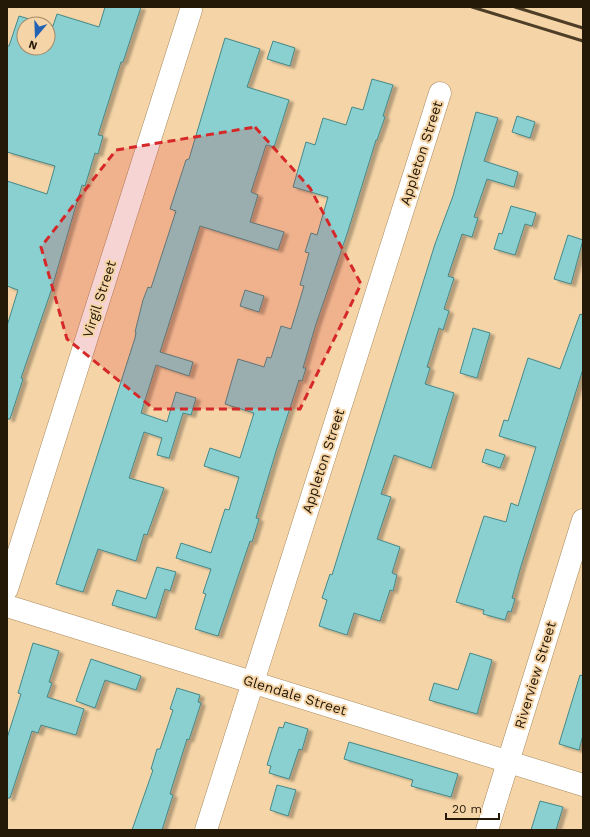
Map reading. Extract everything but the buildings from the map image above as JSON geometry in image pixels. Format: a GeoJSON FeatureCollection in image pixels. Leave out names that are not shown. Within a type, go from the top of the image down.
{"type":"FeatureCollection","features":[{"type":"Feature","properties":{"kind":"street","name":"Virgil Street"},"geometry":{"type":"LineString","coordinates":[[7,589],[190,10]]}},
{"type":"Feature","properties":{"kind":"street","name":"Appleton Street"},"geometry":{"type":"LineString","coordinates":[[206,830],[440,93]]}},
{"type":"Feature","properties":{"kind":"street","name":"Riverview Street"},"geometry":{"type":"LineString","coordinates":[[487,830],[583,520]]}},
{"type":"Feature","properties":{"kind":"street","name":"Glendale Street"},"geometry":{"type":"LineString","coordinates":[[7,606],[583,785]]}},
{"type":"Feature","properties":{"kind":"highlighted area"},"geometry":{"type":"Polygon","coordinates":[[[255,127],[310,188],[361,284],[300,409],[154,409],[67,339],[41,247],[116,150],[255,127]]]}},
{"type":"Feature","properties":{"kind":"railway"},"geometry":{"type":"LineString","coordinates":[[472,7],[583,41]]}},
{"type":"Feature","properties":{"kind":"railway"},"geometry":{"type":"LineString","coordinates":[[515,7],[583,28]]}}]}
